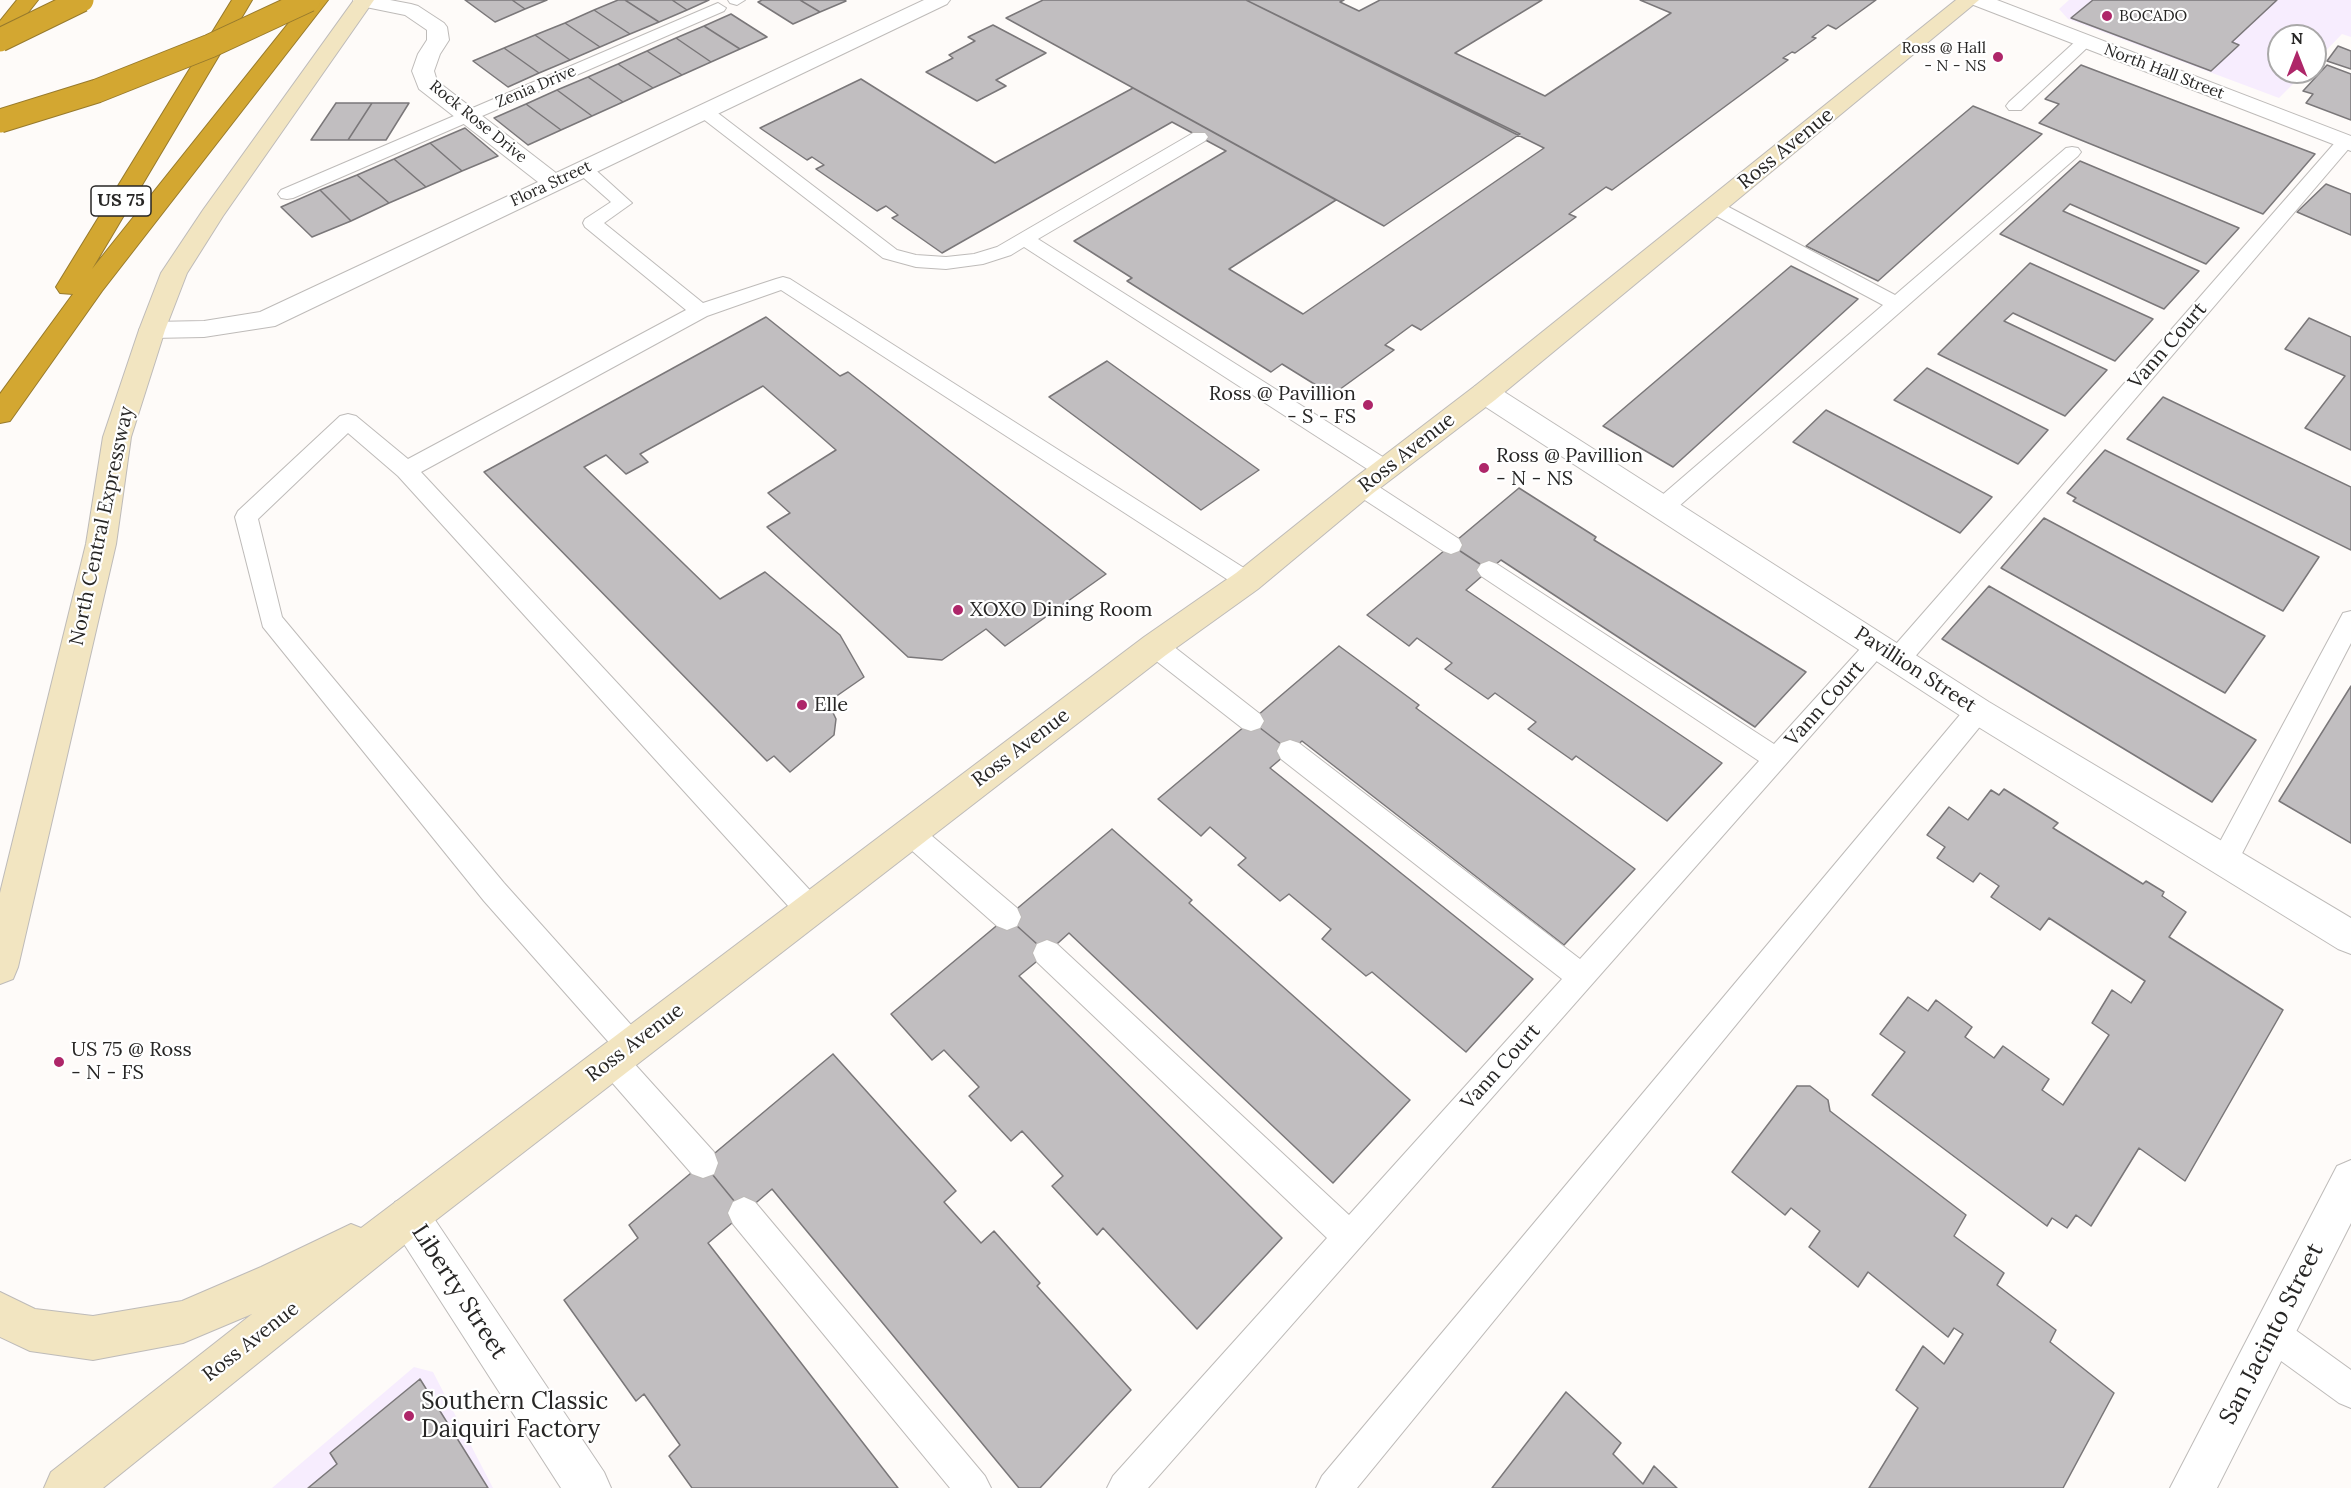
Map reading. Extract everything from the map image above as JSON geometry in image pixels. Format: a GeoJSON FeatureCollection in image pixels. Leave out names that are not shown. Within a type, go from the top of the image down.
{"type":"FeatureCollection","features":[{"type":"Feature","properties":{"kind":"highway"},"geometry":{"type":"LineString","coordinates":[[0,35],[28,0]]}},
{"type":"Feature","properties":{"kind":"highway"},"geometry":{"type":"LineString","coordinates":[[0,40],[82,0]]}},
{"type":"Feature","properties":{"kind":"highway","name":"US 75"},"geometry":{"type":"LineString","coordinates":[[0,401],[242,0]]}},
{"type":"Feature","properties":{"kind":"highway"},"geometry":{"type":"LineString","coordinates":[[0,121],[97,91],[210,46],[309,0]]}},
{"type":"Feature","properties":{"kind":"highway"},"geometry":{"type":"LineString","coordinates":[[0,414],[93,285],[318,0]]}},
{"type":"Feature","properties":{"kind":"main road","name":"Ross Avenue"},"geometry":{"type":"LineString","coordinates":[[67,1488],[409,1216],[1155,646],[1247,581],[1374,478],[1485,393],[1969,0]]}},
{"type":"Feature","properties":{"kind":"main road","name":"North Central Expressway"},"geometry":{"type":"LineString","coordinates":[[0,967],[100,544],[117,437],[152,330],[174,273],[212,215],[364,1]]}},
{"type":"Feature","properties":{"kind":"main road"},"geometry":{"type":"LineString","coordinates":[[0,1313],[30,1330],[93,1338],[183,1322],[276,1282],[409,1216]]}},
{"type":"Feature","properties":{"kind":"street","name":"Flora Street"},"geometry":{"type":"LineString","coordinates":[[152,330],[204,329],[266,320],[940,0]]}},
{"type":"Feature","properties":{"kind":"street","name":"North Hall Street"},"geometry":{"type":"LineString","coordinates":[[1978,0],[2348,143]]}},
{"type":"Feature","properties":{"kind":"street","name":"Rock Rose Drive"},"geometry":{"type":"LineString","coordinates":[[364,1],[411,10],[437,27],[438,40],[423,70],[427,84],[553,183]]}},
{"type":"Feature","properties":{"kind":"street","name":"Pavillion Street"},"geometry":{"type":"LineString","coordinates":[[1485,393],[1978,711],[2225,859],[2351,938]]}},
{"type":"Feature","properties":{"kind":"street","name":"San Jacinto Street"},"geometry":{"type":"LineString","coordinates":[[2193,1488],[2351,1180]]}},
{"type":"Feature","properties":{"kind":"street","name":"Liberty Street"},"geometry":{"type":"LineString","coordinates":[[409,1216],[588,1488]]}},
{"type":"Feature","properties":{"kind":"lane","name":"Zenia Drive"},"geometry":{"type":"LineString","coordinates":[[287,194],[718,9]]}},
{"type":"Feature","properties":{"kind":"lane"},"geometry":{"type":"LineString","coordinates":[[2015,106],[2084,42]]}},
{"type":"Feature","properties":{"kind":"lane"},"geometry":{"type":"LineString","coordinates":[[704,111],[890,254],[916,261],[946,263],[976,260],[1004,251],[1199,137]]}},
{"type":"Feature","properties":{"kind":"lane","name":"Vann Court"},"geometry":{"type":"LineString","coordinates":[[1125,1488],[1776,759],[1888,653],[2348,143]]}},
{"type":"Feature","properties":{"kind":"lane"},"geometry":{"type":"LineString","coordinates":[[1662,508],[2072,152]]}},
{"type":"Feature","properties":{"kind":"lane"},"geometry":{"type":"LineString","coordinates":[[583,168],[623,203],[592,223],[700,311]]}},
{"type":"Feature","properties":{"kind":"lane"},"geometry":{"type":"LineString","coordinates":[[1714,207],[1897,304]]}},
{"type":"Feature","properties":{"kind":"lane"},"geometry":{"type":"LineString","coordinates":[[1024,239],[1374,478],[1451,545]]}},
{"type":"Feature","properties":{"kind":"lane"},"geometry":{"type":"LineString","coordinates":[[406,470],[700,311],[783,283],[1247,581]]}},
{"type":"Feature","properties":{"kind":"lane"},"geometry":{"type":"LineString","coordinates":[[703,1163],[494,892],[271,620],[246,517],[348,421],[406,470],[810,910]]}},
{"type":"Feature","properties":{"kind":"lane"},"geometry":{"type":"LineString","coordinates":[[1489,570],[1776,759]]}},
{"type":"Feature","properties":{"kind":"lane"},"geometry":{"type":"LineString","coordinates":[[2225,859],[2351,620]]}},
{"type":"Feature","properties":{"kind":"lane"},"geometry":{"type":"LineString","coordinates":[[1155,646],[1251,721]]}},
{"type":"Feature","properties":{"kind":"lane"},"geometry":{"type":"LineString","coordinates":[[1334,1488],[1978,711]]}},
{"type":"Feature","properties":{"kind":"lane"},"geometry":{"type":"LineString","coordinates":[[1290,751],[1581,977]]}},
{"type":"Feature","properties":{"kind":"lane"},"geometry":{"type":"LineString","coordinates":[[910,833],[1007,917]]}},
{"type":"Feature","properties":{"kind":"lane"},"geometry":{"type":"LineString","coordinates":[[1047,953],[1349,1237]]}},
{"type":"Feature","properties":{"kind":"lane"},"geometry":{"type":"LineString","coordinates":[[744,1213],[973,1488]]}},
{"type":"Feature","properties":{"kind":"lane"},"geometry":{"type":"LineString","coordinates":[[2271,1333],[2351,1391]]}},
{"type":"Feature","properties":{"kind":"shaded area"},"geometry":{"type":"Polygon","coordinates":[[[2069,0],[2351,0],[2351,37],[2342,34],[2327,50],[2327,24],[2267,24],[2267,84],[2293,84],[2279,98],[2068,19],[2059,9],[2069,0]]]}},
{"type":"Feature","properties":{"kind":"shaded area","name":"Southern Classic Daiquiri Factory"},"geometry":{"type":"Polygon","coordinates":[[[414,1367],[433,1372],[493,1488],[272,1488],[414,1367]]]}},
{"type":"Feature","properties":{"kind":"building"},"geometry":{"type":"Polygon","coordinates":[[[465,0],[512,0],[525,9],[495,22],[465,0]]]}},
{"type":"Feature","properties":{"kind":"building"},"geometry":{"type":"Polygon","coordinates":[[[512,0],[547,0],[525,9],[512,0]]]}},
{"type":"Feature","properties":{"kind":"building"},"geometry":{"type":"Polygon","coordinates":[[[618,0],[625,0],[659,22],[630,34],[594,10],[618,0]]]}},
{"type":"Feature","properties":{"kind":"building"},"geometry":{"type":"Polygon","coordinates":[[[625,0],[672,0],[687,10],[659,22],[625,0]]]}},
{"type":"Feature","properties":{"kind":"building"},"geometry":{"type":"Polygon","coordinates":[[[672,0],[709,0],[687,10],[672,0]]]}},
{"type":"Feature","properties":{"kind":"building"},"geometry":{"type":"Polygon","coordinates":[[[762,0],[800,0],[820,12],[793,24],[758,2],[762,0]]]}},
{"type":"Feature","properties":{"kind":"building"},"geometry":{"type":"Polygon","coordinates":[[[800,0],[845,0],[846,1],[820,12],[800,0]]]}},
{"type":"Feature","properties":{"kind":"building"},"geometry":{"type":"Polygon","coordinates":[[[1043,0],[1246,0],[1520,134],[1384,226],[1006,18],[1043,0]]]}},
{"type":"Feature","properties":{"kind":"building"},"geometry":{"type":"Polygon","coordinates":[[[1246,0],[1344,0],[1340,2],[1359,11],[1380,0],[1542,0],[1455,53],[1545,96],[1671,13],[1640,0],[1876,0],[1836,29],[1828,25],[1812,37],[1816,38],[1795,53],[1792,52],[1783,58],[1788,60],[1612,190],[1606,187],[1569,214],[1576,217],[1421,330],[1412,325],[1385,345],[1394,350],[1332,395],[1282,364],[1271,372],[1127,281],[1132,278],[1074,241],[1226,151],[1172,122],[942,253],[892,218],[898,215],[886,206],[877,211],[816,169],[824,165],[812,157],[807,160],[760,128],[861,79],[995,163],[1133,88],[1336,200],[1229,269],[1303,314],[1544,148],[1246,0]]]}},
{"type":"Feature","properties":{"kind":"building"},"geometry":{"type":"Polygon","coordinates":[[[2093,0],[2277,0],[2232,42],[2239,45],[2211,71],[2071,18],[2093,0]]]}},
{"type":"Feature","properties":{"kind":"building"},"geometry":{"type":"Polygon","coordinates":[[[594,10],[630,34],[600,47],[565,23],[594,10]]]}},
{"type":"Feature","properties":{"kind":"building"},"geometry":{"type":"Polygon","coordinates":[[[731,14],[767,37],[740,49],[704,26],[731,14]]]}},
{"type":"Feature","properties":{"kind":"building"},"geometry":{"type":"Polygon","coordinates":[[[565,23],[600,47],[570,60],[535,35],[565,23]]]}},
{"type":"Feature","properties":{"kind":"building"},"geometry":{"type":"Polygon","coordinates":[[[993,25],[1046,53],[996,80],[1006,86],[977,101],[926,72],[953,58],[949,55],[975,41],[968,37],[993,25]]]}},
{"type":"Feature","properties":{"kind":"building"},"geometry":{"type":"Polygon","coordinates":[[[704,26],[740,49],[711,62],[676,38],[704,26]]]}},
{"type":"Feature","properties":{"kind":"building"},"geometry":{"type":"Polygon","coordinates":[[[535,35],[570,60],[539,73],[504,48],[535,35]]]}},
{"type":"Feature","properties":{"kind":"building"},"geometry":{"type":"Polygon","coordinates":[[[676,38],[711,62],[682,75],[647,51],[676,38]]]}},
{"type":"Feature","properties":{"kind":"building"},"geometry":{"type":"Polygon","coordinates":[[[2338,46],[2351,51],[2351,69],[2327,61],[2338,46]]]}},
{"type":"Feature","properties":{"kind":"building"},"geometry":{"type":"Polygon","coordinates":[[[504,48],[539,73],[508,87],[473,61],[504,48]]]}},
{"type":"Feature","properties":{"kind":"building"},"geometry":{"type":"Polygon","coordinates":[[[647,51],[682,75],[653,88],[618,64],[647,51]]]}},
{"type":"Feature","properties":{"kind":"building"},"geometry":{"type":"Polygon","coordinates":[[[618,64],[653,88],[623,102],[588,77],[618,64]]]}},
{"type":"Feature","properties":{"kind":"building"},"geometry":{"type":"Polygon","coordinates":[[[2081,65],[2315,154],[2263,214],[2039,123],[2059,104],[2045,99],[2081,65]]]}},
{"type":"Feature","properties":{"kind":"building"},"geometry":{"type":"Polygon","coordinates":[[[2327,65],[2351,74],[2351,120],[2306,103],[2313,94],[2303,91],[2309,84],[2327,84],[2327,65]]]}},
{"type":"Feature","properties":{"kind":"building"},"geometry":{"type":"Polygon","coordinates":[[[588,77],[623,102],[592,116],[557,90],[588,77]]]}},
{"type":"Feature","properties":{"kind":"building"},"geometry":{"type":"Polygon","coordinates":[[[557,90],[592,116],[561,130],[526,104],[557,90]]]}},
{"type":"Feature","properties":{"kind":"building"},"geometry":{"type":"Polygon","coordinates":[[[336,103],[372,103],[348,140],[311,140],[336,103]]]}},
{"type":"Feature","properties":{"kind":"building"},"geometry":{"type":"Polygon","coordinates":[[[372,103],[409,103],[386,140],[348,140],[372,103]]]}},
{"type":"Feature","properties":{"kind":"building"},"geometry":{"type":"Polygon","coordinates":[[[526,104],[561,130],[528,145],[494,118],[526,104]]]}},
{"type":"Feature","properties":{"kind":"building"},"geometry":{"type":"Polygon","coordinates":[[[1973,106],[2042,134],[1878,281],[1806,246],[1973,106]]]}},
{"type":"Feature","properties":{"kind":"building"},"geometry":{"type":"Polygon","coordinates":[[[465,128],[498,156],[462,171],[430,143],[465,128]]]}},
{"type":"Feature","properties":{"kind":"building"},"geometry":{"type":"Polygon","coordinates":[[[430,143],[462,171],[426,187],[394,159],[430,143]]]}},
{"type":"Feature","properties":{"kind":"building"},"geometry":{"type":"Polygon","coordinates":[[[394,159],[426,187],[389,203],[357,175],[394,159]]]}},
{"type":"Feature","properties":{"kind":"building"},"geometry":{"type":"Polygon","coordinates":[[[2080,161],[2239,228],[2206,264],[2070,204],[2063,211],[2199,271],[2164,309],[2000,234],[2080,161]]]}},
{"type":"Feature","properties":{"kind":"building"},"geometry":{"type":"Polygon","coordinates":[[[357,175],[389,203],[351,221],[320,190],[357,175]]]}},
{"type":"Feature","properties":{"kind":"building"},"geometry":{"type":"Polygon","coordinates":[[[2326,184],[2351,194],[2351,235],[2297,212],[2326,184]]]}},
{"type":"Feature","properties":{"kind":"building"},"geometry":{"type":"Polygon","coordinates":[[[320,190],[351,221],[312,237],[281,207],[320,190]]]}},
{"type":"Feature","properties":{"kind":"building"},"geometry":{"type":"Polygon","coordinates":[[[2030,263],[2153,319],[2115,361],[2013,313],[2004,321],[2107,370],[2065,416],[1938,354],[2030,263]]]}},
{"type":"Feature","properties":{"kind":"building"},"geometry":{"type":"Polygon","coordinates":[[[1791,266],[1858,299],[1673,467],[1603,426],[1791,266]]]}},
{"type":"Feature","properties":{"kind":"building"},"geometry":{"type":"Polygon","coordinates":[[[766,317],[840,376],[848,372],[1106,574],[1005,646],[986,629],[942,660],[908,657],[767,527],[790,513],[768,493],[836,450],[763,386],[640,454],[648,462],[626,474],[606,455],[584,467],[720,599],[765,572],[840,635],[864,677],[828,702],[836,719],[834,735],[790,772],[774,756],[767,761],[484,472],[766,317]]]}},
{"type":"Feature","properties":{"kind":"building"},"geometry":{"type":"Polygon","coordinates":[[[2309,318],[2351,337],[2351,450],[2305,428],[2345,376],[2285,349],[2309,318]]]}},
{"type":"Feature","properties":{"kind":"building"},"geometry":{"type":"Polygon","coordinates":[[[1107,361],[1259,470],[1201,510],[1049,397],[1107,361]]]}},
{"type":"Feature","properties":{"kind":"building"},"geometry":{"type":"Polygon","coordinates":[[[1927,368],[2048,430],[2018,464],[1894,400],[1927,368]]]}},
{"type":"Feature","properties":{"kind":"building"},"geometry":{"type":"Polygon","coordinates":[[[2163,397],[2351,487],[2351,550],[2127,439],[2163,397]]]}},
{"type":"Feature","properties":{"kind":"building"},"geometry":{"type":"Polygon","coordinates":[[[1826,410],[1992,497],[1960,533],[1793,442],[1826,410]]]}},
{"type":"Feature","properties":{"kind":"building"},"geometry":{"type":"Polygon","coordinates":[[[2105,450],[2319,557],[2283,611],[2073,501],[2076,498],[2067,493],[2105,450]]]}},
{"type":"Feature","properties":{"kind":"building"},"geometry":{"type":"Polygon","coordinates":[[[1519,488],[1596,537],[1594,540],[1806,672],[1755,727],[1501,560],[1489,570],[1451,545],[1519,488]]]}},
{"type":"Feature","properties":{"kind":"building"},"geometry":{"type":"Polygon","coordinates":[[[2044,518],[2265,636],[2225,693],[2001,568],[2044,518]]]}},
{"type":"Feature","properties":{"kind":"building"},"geometry":{"type":"Polygon","coordinates":[[[1451,545],[1489,570],[1466,590],[1722,763],[1667,821],[1576,756],[1572,760],[1528,729],[1536,722],[1495,693],[1488,699],[1445,669],[1452,663],[1417,638],[1409,646],[1367,615],[1451,545]]]}},
{"type":"Feature","properties":{"kind":"building"},"geometry":{"type":"Polygon","coordinates":[[[1989,586],[2256,740],[2212,802],[1942,639],[1989,586]]]}},
{"type":"Feature","properties":{"kind":"building"},"geometry":{"type":"Polygon","coordinates":[[[1339,646],[1419,705],[1416,708],[1635,869],[1564,945],[1302,741],[1290,751],[1251,721],[1339,646]]]}},
{"type":"Feature","properties":{"kind":"building"},"geometry":{"type":"Polygon","coordinates":[[[2351,686],[2351,843],[2279,801],[2351,686]]]}},
{"type":"Feature","properties":{"kind":"building"},"geometry":{"type":"Polygon","coordinates":[[[1251,721],[1290,751],[1270,768],[1533,979],[1466,1052],[1372,972],[1366,976],[1322,939],[1331,929],[1289,894],[1280,901],[1238,865],[1246,858],[1210,827],[1201,836],[1158,799],[1251,721]]]}},
{"type":"Feature","properties":{"kind":"building"},"geometry":{"type":"Polygon","coordinates":[[[2004,789],[2058,823],[2053,828],[2143,884],[2146,881],[2164,892],[2162,896],[2186,912],[2169,937],[2283,1010],[2185,1181],[2139,1148],[2091,1226],[2076,1215],[2067,1228],[2052,1218],[2047,1226],[1872,1095],[1905,1052],[1880,1034],[1908,997],[1928,1011],[1936,1000],[1972,1027],[1965,1037],[1994,1058],[2003,1046],[2049,1079],[2042,1090],[2063,1105],[2109,1035],[2092,1023],[2112,990],[2131,1003],[2145,981],[2049,918],[2040,930],[1991,897],[1999,886],[1980,873],[1973,882],[1937,858],[1945,847],[1927,835],[1949,807],[1968,820],[1991,790],[1999,795],[2004,789]]]}},
{"type":"Feature","properties":{"kind":"building"},"geometry":{"type":"Polygon","coordinates":[[[1112,829],[1192,900],[1189,903],[1410,1100],[1333,1183],[1069,933],[1047,953],[1007,917],[1112,829]]]}},
{"type":"Feature","properties":{"kind":"building"},"geometry":{"type":"Polygon","coordinates":[[[1007,917],[1047,953],[1019,976],[1282,1238],[1197,1329],[1103,1228],[1097,1235],[1052,1186],[1063,1176],[1022,1131],[1011,1141],[969,1096],[979,1087],[944,1050],[932,1060],[891,1014],[1007,917]]]}},
{"type":"Feature","properties":{"kind":"building"},"geometry":{"type":"Polygon","coordinates":[[[833,1054],[956,1191],[944,1202],[981,1243],[994,1231],[1040,1283],[1037,1286],[1131,1390],[1040,1488],[1019,1488],[772,1189],[744,1213],[703,1163],[833,1054]]]}},
{"type":"Feature","properties":{"kind":"building"},"geometry":{"type":"Polygon","coordinates":[[[1797,1086],[1810,1086],[1828,1100],[1830,1111],[1966,1215],[1954,1236],[2004,1273],[1997,1285],[2056,1330],[2050,1342],[2114,1393],[2063,1488],[1869,1488],[1918,1408],[1896,1390],[1923,1346],[1944,1364],[1963,1334],[1954,1328],[1948,1337],[1868,1272],[1858,1287],[1809,1247],[1820,1231],[1791,1208],[1785,1215],[1732,1172],[1797,1086]]]}},
{"type":"Feature","properties":{"kind":"building"},"geometry":{"type":"Polygon","coordinates":[[[703,1163],[744,1213],[708,1243],[898,1488],[692,1488],[669,1456],[680,1445],[644,1394],[636,1401],[564,1300],[638,1238],[629,1225],[703,1163]]]}},
{"type":"Feature","properties":{"kind":"building","name":"Southern Classic Daiquiri Factory"},"geometry":{"type":"Polygon","coordinates":[[[420,1379],[488,1488],[308,1488],[337,1464],[330,1453],[420,1379]]]}},
{"type":"Feature","properties":{"kind":"building"},"geometry":{"type":"Polygon","coordinates":[[[1566,1392],[1621,1443],[1613,1454],[1643,1484],[1654,1466],[1677,1488],[1492,1488],[1566,1392]]]}},
{"type":"Feature","properties":{"kind":"place","name":"BOCADO"},"geometry":{"type":"Point","coordinates":[2107,16]}},
{"type":"Feature","properties":{"kind":"place","name":"Ross @ Hall - N - NS"},"geometry":{"type":"Point","coordinates":[1998,57]}},
{"type":"Feature","properties":{"kind":"place","name":"Ross @ Pavillion - S - FS"},"geometry":{"type":"Point","coordinates":[1368,405]}},
{"type":"Feature","properties":{"kind":"place","name":"Ross @ Pavillion - N - NS"},"geometry":{"type":"Point","coordinates":[1484,468]}},
{"type":"Feature","properties":{"kind":"place","name":"XOXO Dining Room"},"geometry":{"type":"Point","coordinates":[958,610]}},
{"type":"Feature","properties":{"kind":"place","name":"Elle"},"geometry":{"type":"Point","coordinates":[802,705]}},
{"type":"Feature","properties":{"kind":"place","name":"US 75 @ Ross - N - FS"},"geometry":{"type":"Point","coordinates":[59,1062]}},
{"type":"Feature","properties":{"kind":"place","name":"Southern Classic Daiquiri Factory"},"geometry":{"type":"Point","coordinates":[409,1416]}}]}
